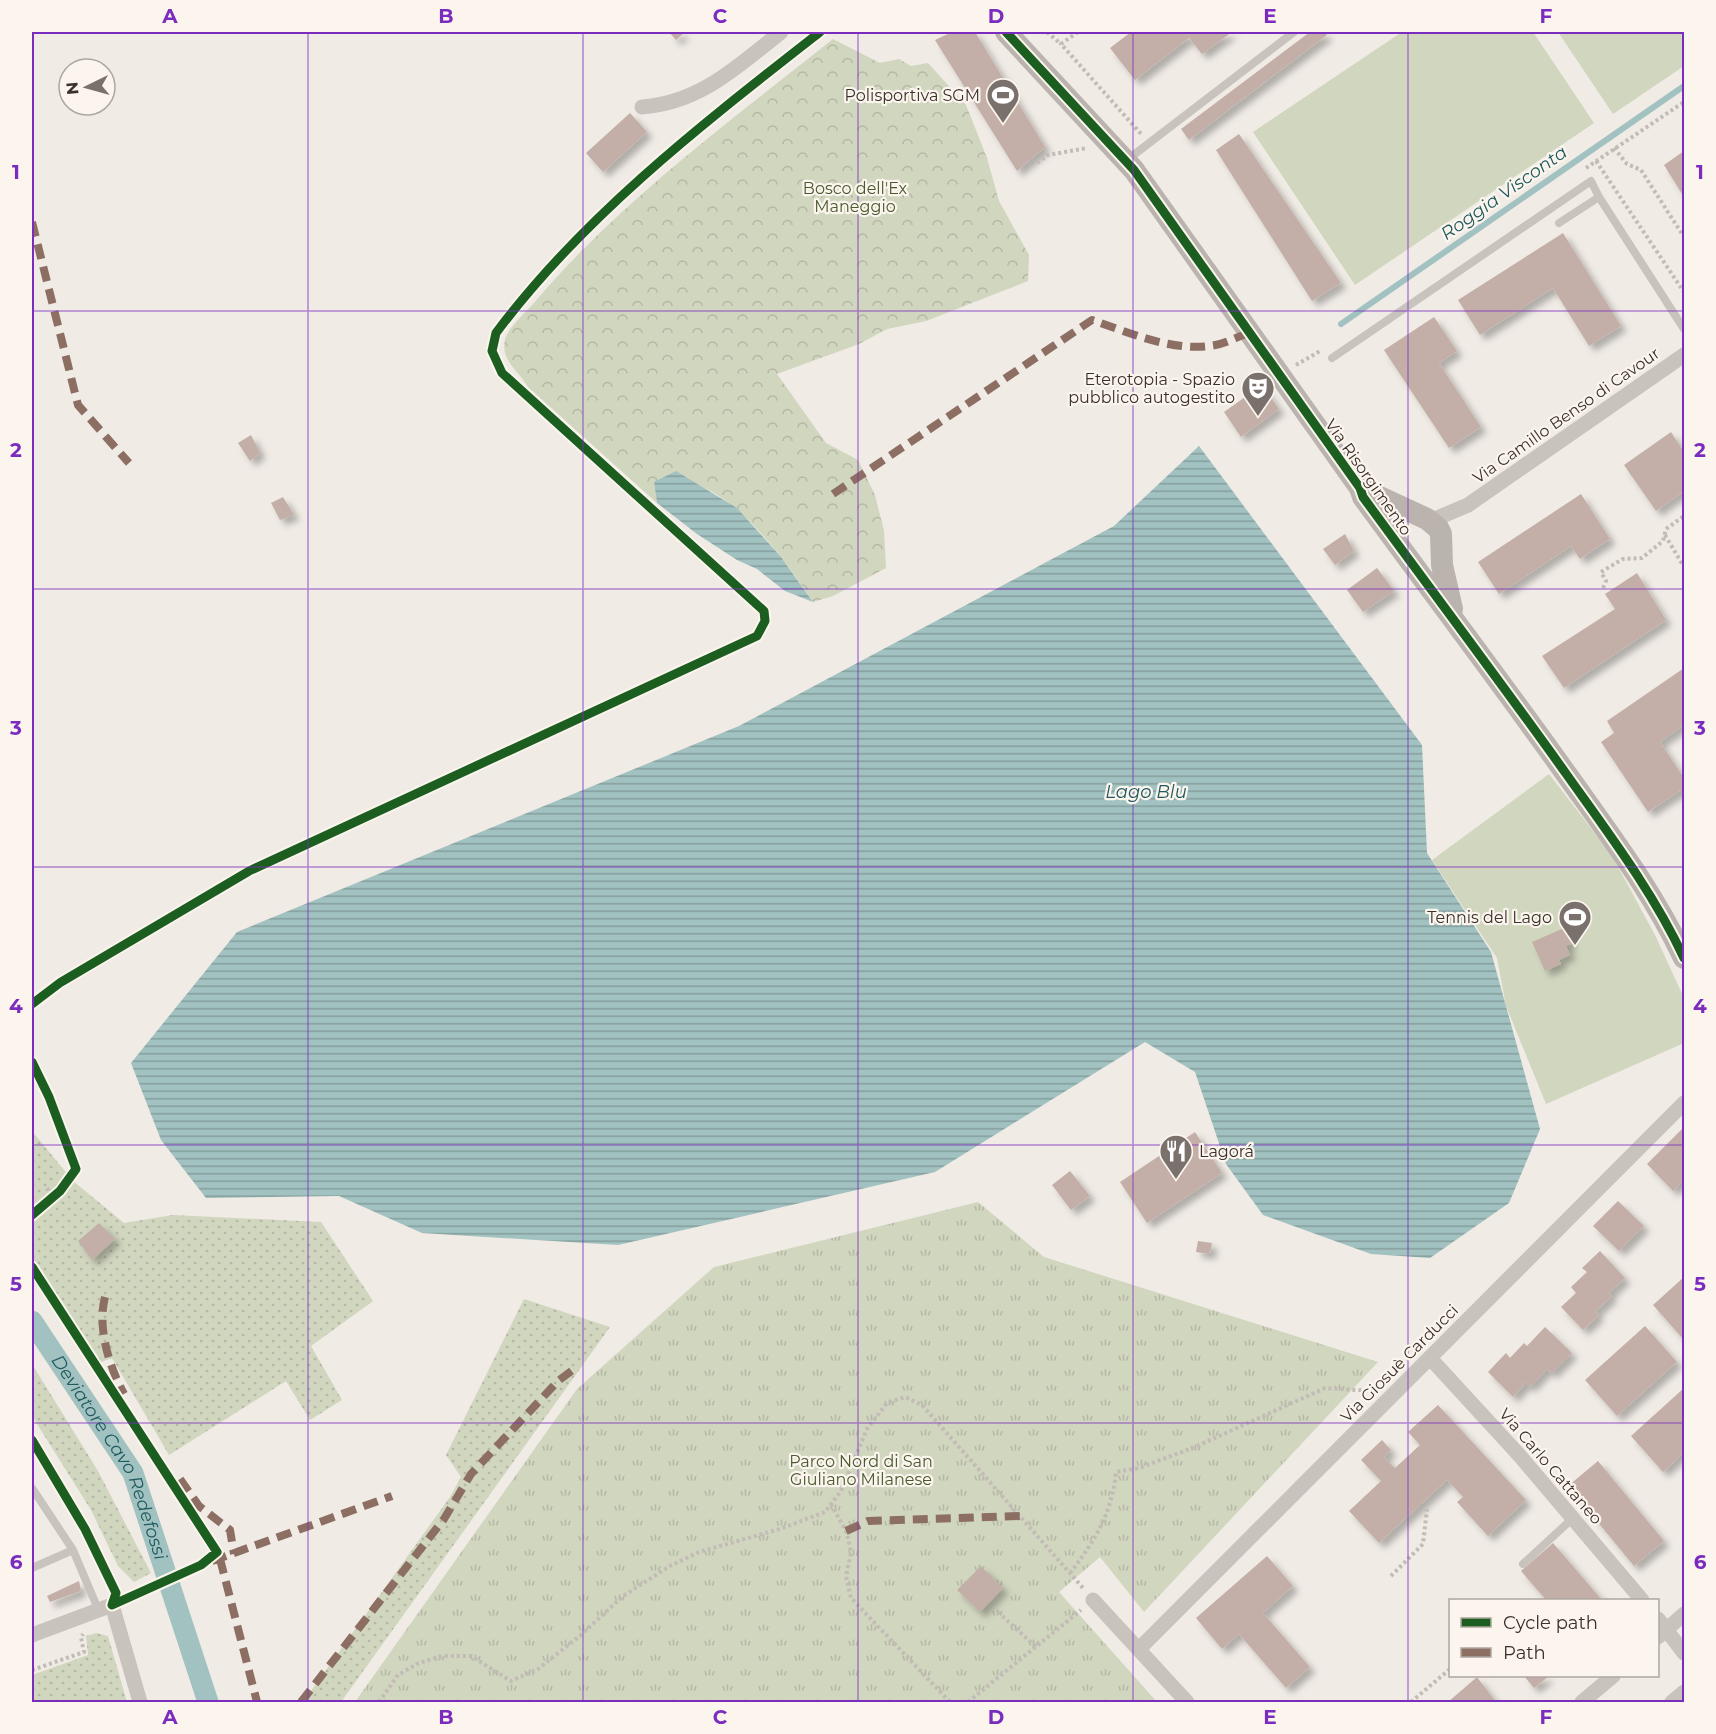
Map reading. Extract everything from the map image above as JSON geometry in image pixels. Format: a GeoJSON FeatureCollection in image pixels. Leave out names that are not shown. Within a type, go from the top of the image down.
{"type":"FeatureCollection","features":[{"type":"Feature","properties":{"kind":"street"},"geometry":{"type":"LineString","coordinates":[[642,107],[668,104],[693,96],[720,79],[781,32]]}},
{"type":"Feature","properties":{"kind":"street","name":"Via Risorgimento"},"geometry":{"type":"LineString","coordinates":[[1006,32],[1126,161],[1360,488],[1363,497],[1453,616],[1617,845],[1661,912],[1684,958]]}},
{"type":"Feature","properties":{"kind":"street","name":"Via Camillo Benso di Cavour"},"geometry":{"type":"LineString","coordinates":[[1433,530],[1684,355]]}},
{"type":"Feature","properties":{"kind":"street","name":"Via Risorgimento"},"geometry":{"type":"LineString","coordinates":[[1360,488],[1433,530],[1453,616]]}},
{"type":"Feature","properties":{"kind":"street","name":"Via Risorgimento"},"geometry":{"type":"LineString","coordinates":[[1413,519],[1433,530],[1437,554],[1418,561],[1404,553],[1399,543],[1401,529],[1413,519]]}},
{"type":"Feature","properties":{"kind":"street","name":"Via Giosuè Carducci"},"geometry":{"type":"LineString","coordinates":[[1140,1648],[1684,1103]]}},
{"type":"Feature","properties":{"kind":"street","name":"Via Carlo Cattaneo"},"geometry":{"type":"LineString","coordinates":[[1430,1358],[1573,1518],[1641,1599]]}},
{"type":"Feature","properties":{"kind":"street"},"geometry":{"type":"LineString","coordinates":[[1093,1600],[1140,1648],[1187,1702]]}},
{"type":"Feature","properties":{"kind":"street"},"geometry":{"type":"LineString","coordinates":[[32,1635],[105,1607],[140,1702]]}},
{"type":"Feature","properties":{"kind":"street"},"geometry":{"type":"LineString","coordinates":[[1684,1614],[1660,1628],[1684,1653]]}},
{"type":"Feature","properties":{"kind":"street"},"geometry":{"type":"LineString","coordinates":[[1582,1702],[1612,1677]]}},
{"type":"Feature","properties":{"kind":"street"},"geometry":{"type":"LineString","coordinates":[[1672,1702],[1684,1692]]}},
{"type":"Feature","properties":{"kind":"lane"},"geometry":{"type":"LineString","coordinates":[[1126,161],[1294,32]]}},
{"type":"Feature","properties":{"kind":"lane"},"geometry":{"type":"LineString","coordinates":[[1332,358],[1591,181],[1684,329]]}},
{"type":"Feature","properties":{"kind":"lane"},"geometry":{"type":"LineString","coordinates":[[1559,223],[1599,197]]}},
{"type":"Feature","properties":{"kind":"lane"},"geometry":{"type":"LineString","coordinates":[[32,1488],[73,1550],[105,1607]]}},
{"type":"Feature","properties":{"kind":"lane"},"geometry":{"type":"LineString","coordinates":[[1523,1564],[1573,1518]]}},
{"type":"Feature","properties":{"kind":"lane"},"geometry":{"type":"LineString","coordinates":[[32,1568],[73,1550]]}},
{"type":"Feature","properties":{"kind":"path"},"geometry":{"type":"LineString","coordinates":[[1047,32],[1061,44],[1134,123],[1148,144]]}},
{"type":"Feature","properties":{"kind":"path"},"geometry":{"type":"LineString","coordinates":[[1061,44],[1078,32]]}},
{"type":"Feature","properties":{"kind":"path"},"geometry":{"type":"LineString","coordinates":[[1037,163],[1048,155],[1090,147]]}},
{"type":"Feature","properties":{"kind":"path"},"geometry":{"type":"LineString","coordinates":[[1614,148],[1627,164],[1641,170],[1684,237]]}},
{"type":"Feature","properties":{"kind":"path"},"geometry":{"type":"LineString","coordinates":[[1596,160],[1684,292]]}},
{"type":"Feature","properties":{"kind":"path"},"geometry":{"type":"LineString","coordinates":[[1603,588],[1606,581],[1601,572],[1623,560],[1642,558],[1663,541],[1666,529],[1684,516]]}},
{"type":"Feature","properties":{"kind":"path"},"geometry":{"type":"LineString","coordinates":[[1665,535],[1684,567]]}},
{"type":"Feature","properties":{"kind":"path"},"geometry":{"type":"LineString","coordinates":[[47,1188],[49,1201]]}},
{"type":"Feature","properties":{"kind":"path"},"geometry":{"type":"LineString","coordinates":[[49,1201],[60,1191]]}},
{"type":"Feature","properties":{"kind":"path"},"geometry":{"type":"LineString","coordinates":[[1070,1573],[1088,1550],[1113,1499],[1116,1472],[1139,1468],[1195,1447],[1325,1388],[1367,1390],[1390,1398]]}},
{"type":"Feature","properties":{"kind":"path"},"geometry":{"type":"LineString","coordinates":[[380,1702],[398,1676],[419,1663],[443,1656],[471,1656],[512,1681],[538,1669],[581,1635],[622,1596],[670,1566],[699,1552],[780,1529],[825,1512],[841,1491],[867,1429],[887,1403],[905,1398],[922,1405],[1093,1600],[968,1702]]}},
{"type":"Feature","properties":{"kind":"path"},"geometry":{"type":"LineString","coordinates":[[831,1504],[847,1533],[851,1553],[846,1576],[851,1598],[950,1702]]}},
{"type":"Feature","properties":{"kind":"path"},"geometry":{"type":"LineString","coordinates":[[1391,1575],[1423,1544],[1427,1509]]}},
{"type":"Feature","properties":{"kind":"path"},"geometry":{"type":"LineString","coordinates":[[998,1612],[1036,1647]]}},
{"type":"Feature","properties":{"kind":"path"},"geometry":{"type":"LineString","coordinates":[[32,1670],[84,1652],[81,1637],[86,1630]]}},
{"type":"Feature","properties":{"kind":"path"},"geometry":{"type":"LineString","coordinates":[[1411,1702],[1449,1670]]}},
{"type":"Feature","properties":{"kind":"green space"},"geometry":{"type":"Polygon","coordinates":[[[1402,32],[1533,32],[1594,123],[1355,285],[1253,132],[1402,32]]]}},
{"type":"Feature","properties":{"kind":"green space"},"geometry":{"type":"Polygon","coordinates":[[[1558,32],[1684,32],[1684,66],[1613,114],[1558,32]]]}},
{"type":"Feature","properties":{"kind":"green space","name":"Bosco dell'Ex Maneggio"},"geometry":{"type":"Polygon","coordinates":[[[833,39],[880,63],[899,59],[911,66],[928,63],[966,105],[987,158],[999,201],[1029,255],[1028,281],[926,321],[887,329],[859,344],[777,374],[826,443],[858,460],[875,495],[884,531],[886,568],[833,596],[813,602],[762,534],[729,503],[713,492],[691,484],[654,482],[657,503],[528,387],[505,354],[504,347],[509,331],[517,321],[566,267],[638,197],[715,132],[833,39]]]}},
{"type":"Feature","properties":{"kind":"green space","name":"Tennis del Lago"},"geometry":{"type":"Polygon","coordinates":[[[1549,774],[1611,854],[1655,935],[1684,998],[1684,1043],[1546,1104],[1506,1006],[1497,958],[1432,860],[1549,774]]]}},
{"type":"Feature","properties":{"kind":"green space"},"geometry":{"type":"Polygon","coordinates":[[[32,1131],[73,1181],[124,1223],[173,1215],[321,1222],[373,1301],[311,1346],[342,1400],[310,1420],[286,1381],[169,1455],[112,1358],[91,1366],[68,1329],[32,1280],[32,1131]]]}},
{"type":"Feature","properties":{"kind":"green space","name":"Parco Nord di San Giuliano Milanese"},"geometry":{"type":"Polygon","coordinates":[[[978,1202],[1044,1257],[1378,1362],[1144,1612],[1100,1557],[1059,1592],[1157,1702],[355,1702],[577,1389],[714,1267],[978,1202]]]}},
{"type":"Feature","properties":{"kind":"green space"},"geometry":{"type":"Polygon","coordinates":[[[524,1299],[610,1327],[341,1702],[303,1702],[450,1497],[461,1477],[446,1455],[524,1299]]]}},
{"type":"Feature","properties":{"kind":"green space"},"geometry":{"type":"Polygon","coordinates":[[[32,1364],[98,1471],[151,1573],[134,1582],[118,1566],[91,1510],[32,1416],[32,1364]]]}},
{"type":"Feature","properties":{"kind":"green space"},"geometry":{"type":"Polygon","coordinates":[[[96,1633],[108,1636],[127,1702],[32,1702],[32,1675],[88,1655],[86,1636],[96,1633]]]}},
{"type":"Feature","properties":{"kind":"water","name":"Lago Blu"},"geometry":{"type":"Polygon","coordinates":[[[1199,446],[1422,745],[1427,853],[1491,952],[1540,1129],[1509,1203],[1430,1258],[1371,1254],[1263,1215],[1226,1164],[1195,1072],[1145,1042],[935,1172],[618,1245],[422,1233],[339,1196],[206,1198],[161,1140],[131,1063],[237,932],[739,726],[1114,526],[1199,446]]]}},
{"type":"Feature","properties":{"kind":"water"},"geometry":{"type":"Polygon","coordinates":[[[676,471],[737,508],[781,557],[813,602],[785,591],[757,569],[737,560],[697,534],[657,503],[654,482],[676,471]]]}},
{"type":"Feature","properties":{"kind":"building"},"geometry":{"type":"Polygon","coordinates":[[[669,32],[685,32],[676,40],[669,32]]]}},
{"type":"Feature","properties":{"kind":"building","name":"Polisportiva SGM"},"geometry":{"type":"Polygon","coordinates":[[[952,32],[975,32],[1045,147],[1017,171],[935,40],[952,32]]]}},
{"type":"Feature","properties":{"kind":"building"},"geometry":{"type":"Polygon","coordinates":[[[1131,32],[1232,32],[1202,54],[1189,38],[1135,80],[1110,48],[1131,32]]]}},
{"type":"Feature","properties":{"kind":"building"},"geometry":{"type":"Polygon","coordinates":[[[1310,32],[1324,32],[1327,35],[1189,140],[1181,129],[1310,32]]]}},
{"type":"Feature","properties":{"kind":"building"},"geometry":{"type":"Polygon","coordinates":[[[630,113],[647,132],[603,172],[586,153],[630,113]]]}},
{"type":"Feature","properties":{"kind":"building"},"geometry":{"type":"Polygon","coordinates":[[[1239,134],[1341,283],[1312,301],[1216,150],[1239,134]]]}},
{"type":"Feature","properties":{"kind":"building"},"geometry":{"type":"Polygon","coordinates":[[[1684,151],[1684,197],[1664,165],[1684,151]]]}},
{"type":"Feature","properties":{"kind":"building"},"geometry":{"type":"Polygon","coordinates":[[[1563,233],[1621,326],[1589,346],[1553,288],[1480,335],[1458,300],[1563,233]]]}},
{"type":"Feature","properties":{"kind":"building"},"geometry":{"type":"Polygon","coordinates":[[[1434,317],[1457,351],[1439,363],[1481,427],[1449,448],[1384,350],[1434,317]]]}},
{"type":"Feature","properties":{"kind":"building"},"geometry":{"type":"Polygon","coordinates":[[[1262,385],[1279,409],[1241,437],[1224,412],[1262,385]]]}},
{"type":"Feature","properties":{"kind":"building"},"geometry":{"type":"Polygon","coordinates":[[[1671,432],[1684,452],[1684,491],[1656,511],[1624,465],[1671,432]]]}},
{"type":"Feature","properties":{"kind":"building"},"geometry":{"type":"Polygon","coordinates":[[[251,435],[260,453],[250,461],[238,443],[251,435]]]}},
{"type":"Feature","properties":{"kind":"building"},"geometry":{"type":"Polygon","coordinates":[[[1581,494],[1610,539],[1580,559],[1571,546],[1499,594],[1478,562],[1581,494]]]}},
{"type":"Feature","properties":{"kind":"building"},"geometry":{"type":"Polygon","coordinates":[[[283,497],[294,515],[280,520],[271,503],[283,497]]]}},
{"type":"Feature","properties":{"kind":"building"},"geometry":{"type":"Polygon","coordinates":[[[1345,534],[1354,551],[1335,565],[1323,549],[1345,534]]]}},
{"type":"Feature","properties":{"kind":"building"},"geometry":{"type":"Polygon","coordinates":[[[1377,568],[1394,591],[1363,612],[1347,590],[1377,568]]]}},
{"type":"Feature","properties":{"kind":"building"},"geometry":{"type":"Polygon","coordinates":[[[1637,573],[1666,620],[1564,688],[1542,656],[1615,609],[1605,594],[1637,573]]]}},
{"type":"Feature","properties":{"kind":"building"},"geometry":{"type":"Polygon","coordinates":[[[1684,668],[1684,725],[1660,742],[1684,778],[1684,788],[1648,812],[1601,742],[1614,733],[1607,721],[1684,668]]]}},
{"type":"Feature","properties":{"kind":"building"},"geometry":{"type":"Polygon","coordinates":[[[1564,928],[1571,944],[1566,946],[1570,955],[1559,960],[1561,964],[1545,971],[1532,942],[1564,928]]]}},
{"type":"Feature","properties":{"kind":"building"},"geometry":{"type":"Polygon","coordinates":[[[1684,1127],[1684,1180],[1673,1191],[1647,1164],[1684,1127]]]}},
{"type":"Feature","properties":{"kind":"building"},"geometry":{"type":"Polygon","coordinates":[[[1195,1132],[1222,1173],[1147,1223],[1120,1182],[1195,1132]]]}},
{"type":"Feature","properties":{"kind":"building"},"geometry":{"type":"Polygon","coordinates":[[[1070,1171],[1090,1196],[1071,1210],[1052,1185],[1070,1171]]]}},
{"type":"Feature","properties":{"kind":"building"},"geometry":{"type":"Polygon","coordinates":[[[1618,1201],[1644,1226],[1619,1251],[1593,1226],[1618,1201]]]}},
{"type":"Feature","properties":{"kind":"building"},"geometry":{"type":"Polygon","coordinates":[[[99,1223],[115,1239],[92,1260],[78,1241],[99,1223]]]}},
{"type":"Feature","properties":{"kind":"building"},"geometry":{"type":"Polygon","coordinates":[[[1198,1241],[1212,1243],[1210,1254],[1196,1252],[1198,1241]]]}},
{"type":"Feature","properties":{"kind":"building"},"geometry":{"type":"Polygon","coordinates":[[[1600,1251],[1625,1278],[1609,1293],[1612,1296],[1595,1312],[1599,1315],[1583,1330],[1561,1307],[1576,1293],[1571,1287],[1587,1272],[1582,1268],[1600,1251]]]}},
{"type":"Feature","properties":{"kind":"building"},"geometry":{"type":"Polygon","coordinates":[[[1684,1277],[1684,1340],[1653,1305],[1684,1277]]]}},
{"type":"Feature","properties":{"kind":"building"},"geometry":{"type":"Polygon","coordinates":[[[1645,1326],[1677,1362],[1617,1416],[1585,1380],[1645,1326]]]}},
{"type":"Feature","properties":{"kind":"building"},"geometry":{"type":"Polygon","coordinates":[[[1545,1327],[1572,1353],[1552,1373],[1547,1369],[1530,1387],[1526,1383],[1513,1397],[1488,1372],[1506,1353],[1510,1358],[1524,1343],[1527,1346],[1545,1327]]]}},
{"type":"Feature","properties":{"kind":"building"},"geometry":{"type":"Polygon","coordinates":[[[1684,1388],[1684,1452],[1663,1472],[1631,1436],[1684,1388]]]}},
{"type":"Feature","properties":{"kind":"building"},"geometry":{"type":"Polygon","coordinates":[[[1438,1405],[1526,1500],[1488,1536],[1457,1502],[1463,1497],[1447,1480],[1379,1543],[1349,1511],[1381,1481],[1361,1460],[1382,1440],[1391,1450],[1384,1457],[1395,1468],[1420,1445],[1408,1432],[1438,1405]]]}},
{"type":"Feature","properties":{"kind":"building"},"geometry":{"type":"Polygon","coordinates":[[[1598,1461],[1664,1541],[1634,1566],[1568,1486],[1598,1461]]]}},
{"type":"Feature","properties":{"kind":"building"},"geometry":{"type":"Polygon","coordinates":[[[1553,1543],[1601,1599],[1545,1599],[1521,1571],[1553,1543]]]}},
{"type":"Feature","properties":{"kind":"building"},"geometry":{"type":"Polygon","coordinates":[[[1267,1556],[1293,1586],[1263,1613],[1310,1667],[1286,1688],[1239,1634],[1222,1649],[1196,1618],[1267,1556]]]}},
{"type":"Feature","properties":{"kind":"building"},"geometry":{"type":"Polygon","coordinates":[[[981,1566],[1003,1588],[980,1612],[957,1590],[981,1566]]]}},
{"type":"Feature","properties":{"kind":"building"},"geometry":{"type":"Polygon","coordinates":[[[79,1581],[81,1591],[50,1602],[47,1596],[79,1581]]]}},
{"type":"Feature","properties":{"kind":"building"},"geometry":{"type":"Polygon","coordinates":[[[1477,1677],[1496,1702],[1448,1702],[1477,1677]]]}},
{"type":"Feature","properties":{"kind":"building"},"geometry":{"type":"Polygon","coordinates":[[[1525,1677],[1548,1677],[1534,1688],[1525,1677]]]}},
{"type":"Feature","properties":{"kind":"waterway","name":"Roggia Visconta"},"geometry":{"type":"LineString","coordinates":[[1341,324],[1684,86]]}},
{"type":"Feature","properties":{"kind":"waterway","name":"Deviatore Cavo Redefossi"},"geometry":{"type":"LineString","coordinates":[[32,1321],[133,1473],[208,1702]]}},
{"type":"Feature","properties":{"kind":"marked path"},"geometry":{"type":"LineString","coordinates":[[32,222],[78,405],[129,463]]}},
{"type":"Feature","properties":{"kind":"marked path"},"geometry":{"type":"LineString","coordinates":[[833,494],[1092,320],[1149,339],[1179,346],[1214,345],[1248,333]]}},
{"type":"Feature","properties":{"kind":"marked path"},"geometry":{"type":"LineString","coordinates":[[105,1297],[102,1321],[106,1347],[124,1394]]}},
{"type":"Feature","properties":{"kind":"marked path"},"geometry":{"type":"LineString","coordinates":[[301,1702],[444,1519],[471,1474],[558,1381],[578,1366]]}},
{"type":"Feature","properties":{"kind":"marked path"},"geometry":{"type":"LineString","coordinates":[[180,1479],[199,1506],[230,1530],[234,1554]]}},
{"type":"Feature","properties":{"kind":"marked path"},"geometry":{"type":"LineString","coordinates":[[212,1561],[392,1496]]}},
{"type":"Feature","properties":{"kind":"marked path"},"geometry":{"type":"LineString","coordinates":[[846,1531],[868,1521],[1020,1516]]}},
{"type":"Feature","properties":{"kind":"marked path"},"geometry":{"type":"LineString","coordinates":[[220,1559],[257,1702]]}},
{"type":"Feature","properties":{"kind":"cycle path"},"geometry":{"type":"LineString","coordinates":[[32,1004],[61,982],[249,871],[757,636],[765,621],[764,611],[502,373],[492,351],[496,333],[530,290],[607,210],[733,100],[820,32]]}},
{"type":"Feature","properties":{"kind":"cycle path"},"geometry":{"type":"LineString","coordinates":[[1006,32],[1134,170],[1360,488],[1363,497],[1614,841],[1659,910],[1684,958]]}},
{"type":"Feature","properties":{"kind":"cycle path"},"geometry":{"type":"LineString","coordinates":[[32,1062],[49,1097],[76,1169],[60,1191],[32,1215]]}},
{"type":"Feature","properties":{"kind":"cycle path"},"geometry":{"type":"LineString","coordinates":[[32,1267],[217,1552],[201,1565],[112,1605]]}},
{"type":"Feature","properties":{"kind":"cycle path"},"geometry":{"type":"LineString","coordinates":[[32,1440],[85,1529],[116,1593],[112,1605]]}},
{"type":"Feature","properties":{"kind":"place","name":"Polisportiva SGM"},"geometry":{"type":"Point","coordinates":[1003,124]}},
{"type":"Feature","properties":{"kind":"place","name":"Eterotopia - Spazio pubblico autogestito"},"geometry":{"type":"Point","coordinates":[1258,417]}},
{"type":"Feature","properties":{"kind":"place","name":"Tennis del Lago"},"geometry":{"type":"Point","coordinates":[1575,946]}},
{"type":"Feature","properties":{"kind":"place","name":"Lagorá"},"geometry":{"type":"Point","coordinates":[1176,1180]}}]}
